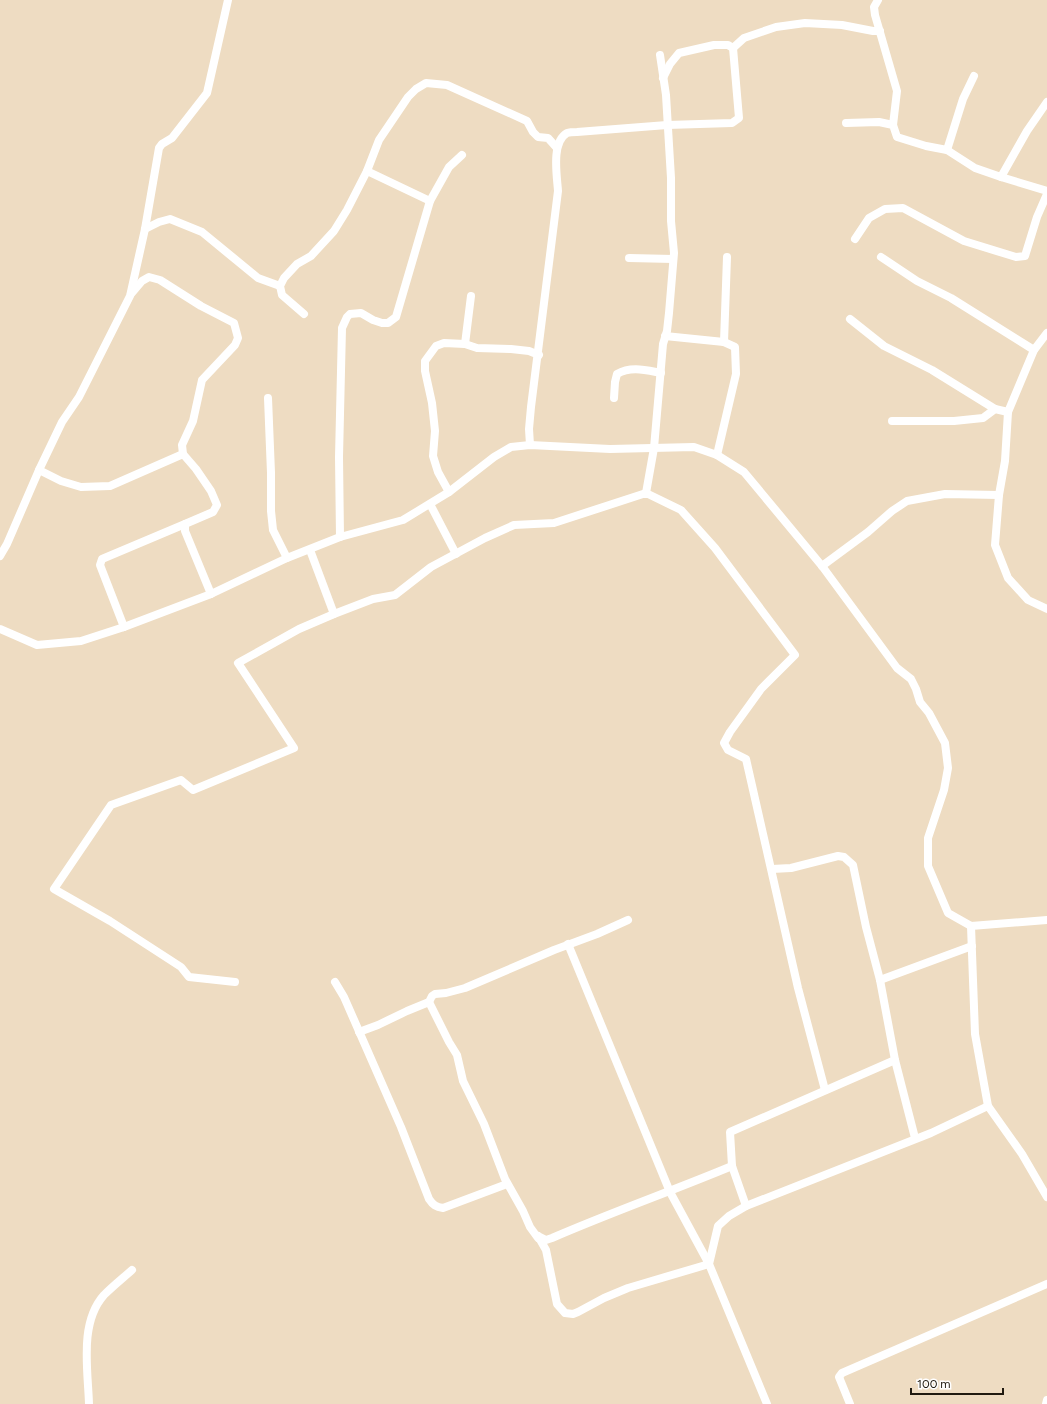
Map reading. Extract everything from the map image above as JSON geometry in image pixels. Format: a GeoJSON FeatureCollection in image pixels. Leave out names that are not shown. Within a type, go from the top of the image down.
{"type":"FeatureCollection","features":[{"type":"Feature","properties":{"kind":"street"},"geometry":{"type":"LineString","coordinates":[[130,296],[145,229],[159,148],[162,144],[172,138],[205,96],[228,0]]}},
{"type":"Feature","properties":{"kind":"street"},"geometry":{"type":"LineString","coordinates":[[878,0],[874,7],[897,91],[893,125],[897,137],[926,146],[948,150],[975,168],[1047,190]]}},
{"type":"Feature","properties":{"kind":"street"},"geometry":{"type":"LineString","coordinates":[[733,48],[744,38],[776,27],[805,23],[842,25],[880,31]]}},
{"type":"Feature","properties":{"kind":"street"},"geometry":{"type":"LineString","coordinates":[[664,78],[670,64],[680,53],[714,45],[728,45],[733,48]]}},
{"type":"Feature","properties":{"kind":"street"},"geometry":{"type":"LineString","coordinates":[[530,445],[529,429],[558,191],[557,148],[568,133],[668,125],[732,123],[739,118],[733,48]]}},
{"type":"Feature","properties":{"kind":"street"},"geometry":{"type":"LineString","coordinates":[[646,493],[654,448],[663,344],[669,313],[673,259],[668,125],[664,78],[660,55]]}},
{"type":"Feature","properties":{"kind":"street"},"geometry":{"type":"LineString","coordinates":[[948,150],[963,98],[974,76]]}},
{"type":"Feature","properties":{"kind":"street"},"geometry":{"type":"LineString","coordinates":[[304,314],[282,295],[280,286],[284,278],[297,264],[311,256],[334,231],[347,210],[367,171],[379,140],[408,97],[416,89],[426,84],[447,85],[527,121],[533,132],[538,137],[548,138],[557,148]]}},
{"type":"Feature","properties":{"kind":"street"},"geometry":{"type":"LineString","coordinates":[[1001,177],[1027,131],[1047,102]]}},
{"type":"Feature","properties":{"kind":"street"},"geometry":{"type":"LineString","coordinates":[[846,123],[879,122],[893,125]]}},
{"type":"Feature","properties":{"kind":"street"},"geometry":{"type":"LineString","coordinates":[[340,537],[338,457],[342,328],[350,314],[361,313],[382,323],[388,323],[396,316],[430,201],[449,167],[462,155]]}},
{"type":"Feature","properties":{"kind":"street"},"geometry":{"type":"LineString","coordinates":[[367,171],[430,201]]}},
{"type":"Feature","properties":{"kind":"street"},"geometry":{"type":"LineString","coordinates":[[855,239],[869,218],[886,209],[903,208],[964,241],[1016,257],[1025,256],[1037,217],[1047,194]]}},
{"type":"Feature","properties":{"kind":"street"},"geometry":{"type":"LineString","coordinates":[[145,229],[159,222],[170,219],[202,232],[258,278],[280,286]]}},
{"type":"Feature","properties":{"kind":"street"},"geometry":{"type":"LineString","coordinates":[[724,342],[727,257]]}},
{"type":"Feature","properties":{"kind":"street"},"geometry":{"type":"LineString","coordinates":[[881,257],[917,281],[951,298],[1034,350]]}},
{"type":"Feature","properties":{"kind":"street"},"geometry":{"type":"LineString","coordinates":[[629,258],[673,259]]}},
{"type":"Feature","properties":{"kind":"street"},"geometry":{"type":"LineString","coordinates":[[0,556],[8,544],[39,470],[62,422],[79,397],[130,296],[142,281],[149,277],[160,280],[201,306],[234,323],[238,338],[235,344],[202,380],[193,421],[182,445],[183,454],[196,469],[217,505],[213,512],[102,559],[100,565],[124,627]]}},
{"type":"Feature","properties":{"kind":"street"},"geometry":{"type":"LineString","coordinates":[[465,344],[471,296]]}},
{"type":"Feature","properties":{"kind":"street"},"geometry":{"type":"LineString","coordinates":[[850,319],[884,346],[932,370],[995,409],[1008,412]]}},
{"type":"Feature","properties":{"kind":"street"},"geometry":{"type":"LineString","coordinates":[[1047,333],[1034,350],[1008,412],[1005,461],[999,495],[995,545],[1008,578],[1028,600],[1047,609]]}},
{"type":"Feature","properties":{"kind":"street"},"geometry":{"type":"LineString","coordinates":[[665,336],[724,342],[735,347],[736,374],[717,455]]}},
{"type":"Feature","properties":{"kind":"street"},"geometry":{"type":"LineString","coordinates":[[449,492],[438,472],[434,456],[432,403],[425,371],[425,361],[436,346],[444,343],[465,344],[477,348],[529,351],[539,355]]}},
{"type":"Feature","properties":{"kind":"street"},"geometry":{"type":"LineString","coordinates":[[614,398],[614,382],[617,374],[624,370],[634,369],[661,373]]}},
{"type":"Feature","properties":{"kind":"street"},"geometry":{"type":"LineString","coordinates":[[268,398],[271,473],[270,511],[273,530],[287,558]]}},
{"type":"Feature","properties":{"kind":"street"},"geometry":{"type":"LineString","coordinates":[[892,421],[954,421],[983,418],[995,409]]}},
{"type":"Feature","properties":{"kind":"street"},"geometry":{"type":"LineString","coordinates":[[0,629],[37,645],[81,641],[124,627],[211,594],[287,558],[340,537],[403,520],[449,492],[494,457],[511,447],[530,445],[610,448],[694,447],[717,455],[744,472],[822,566],[897,668],[911,679],[920,702],[929,713],[945,743],[948,768],[944,790],[928,838],[928,866],[948,913],[971,926],[1047,920]]}},
{"type":"Feature","properties":{"kind":"street"},"geometry":{"type":"LineString","coordinates":[[39,470],[61,481],[81,487],[110,486],[183,454]]}},
{"type":"Feature","properties":{"kind":"street"},"geometry":{"type":"LineString","coordinates":[[235,982],[189,977],[181,967],[110,921],[54,889],[111,805],[181,780],[193,790],[294,748],[238,663],[299,629],[373,600],[395,595],[431,567],[485,538],[514,525],[554,523],[646,493],[680,510],[715,548],[795,655],[761,690],[730,732],[724,744],[728,750],[746,759],[798,988],[825,1090]]}},
{"type":"Feature","properties":{"kind":"street"},"geometry":{"type":"LineString","coordinates":[[822,566],[868,532],[906,501],[945,494],[999,495]]}},
{"type":"Feature","properties":{"kind":"street"},"geometry":{"type":"LineString","coordinates":[[430,504],[456,554]]}},
{"type":"Feature","properties":{"kind":"street"},"geometry":{"type":"LineString","coordinates":[[184,524],[185,531],[211,594]]}},
{"type":"Feature","properties":{"kind":"street"},"geometry":{"type":"LineString","coordinates":[[310,550],[334,614]]}},
{"type":"Feature","properties":{"kind":"street"},"geometry":{"type":"LineString","coordinates":[[772,869],[791,868],[838,856],[848,859],[853,865],[866,927],[880,980],[895,1060],[915,1138]]}},
{"type":"Feature","properties":{"kind":"street"},"geometry":{"type":"LineString","coordinates":[[359,1032],[429,1002],[435,994],[465,988],[628,920]]}},
{"type":"Feature","properties":{"kind":"street"},"geometry":{"type":"LineString","coordinates":[[971,926],[975,1034],[988,1106],[1022,1154],[1047,1197]]}},
{"type":"Feature","properties":{"kind":"street"},"geometry":{"type":"LineString","coordinates":[[568,944],[670,1192],[709,1264],[768,1404]]}},
{"type":"Feature","properties":{"kind":"street"},"geometry":{"type":"LineString","coordinates":[[880,980],[972,946]]}},
{"type":"Feature","properties":{"kind":"street"},"geometry":{"type":"LineString","coordinates":[[335,982],[344,997],[401,1127],[426,1192],[433,1204],[437,1208],[443,1208],[507,1184]]}},
{"type":"Feature","properties":{"kind":"street"},"geometry":{"type":"LineString","coordinates":[[429,1002],[457,1055],[464,1081],[484,1124],[507,1184],[523,1211],[530,1227],[538,1238],[538,1236],[546,1240],[552,1238],[615,1211],[670,1192],[732,1166]]}},
{"type":"Feature","properties":{"kind":"street"},"geometry":{"type":"LineString","coordinates":[[746,1206],[732,1166],[730,1132],[895,1060]]}},
{"type":"Feature","properties":{"kind":"street"},"geometry":{"type":"LineString","coordinates":[[709,1264],[718,1226],[729,1216],[746,1206],[931,1132],[988,1106]]}},
{"type":"Feature","properties":{"kind":"street"},"geometry":{"type":"LineString","coordinates":[[538,1236],[546,1250],[557,1304],[565,1313],[573,1314],[604,1298],[628,1288],[709,1264]]}},
{"type":"Feature","properties":{"kind":"street"},"geometry":{"type":"LineString","coordinates":[[89,1404],[86,1358],[88,1335],[94,1314],[103,1296],[132,1270]]}},
{"type":"Feature","properties":{"kind":"street"},"geometry":{"type":"LineString","coordinates":[[850,1404],[839,1377],[842,1372],[1047,1284]]}},
{"type":"Feature","properties":{"kind":"street"},"geometry":{"type":"LineString","coordinates":[[1046,1404],[1047,1400]]}}]}
